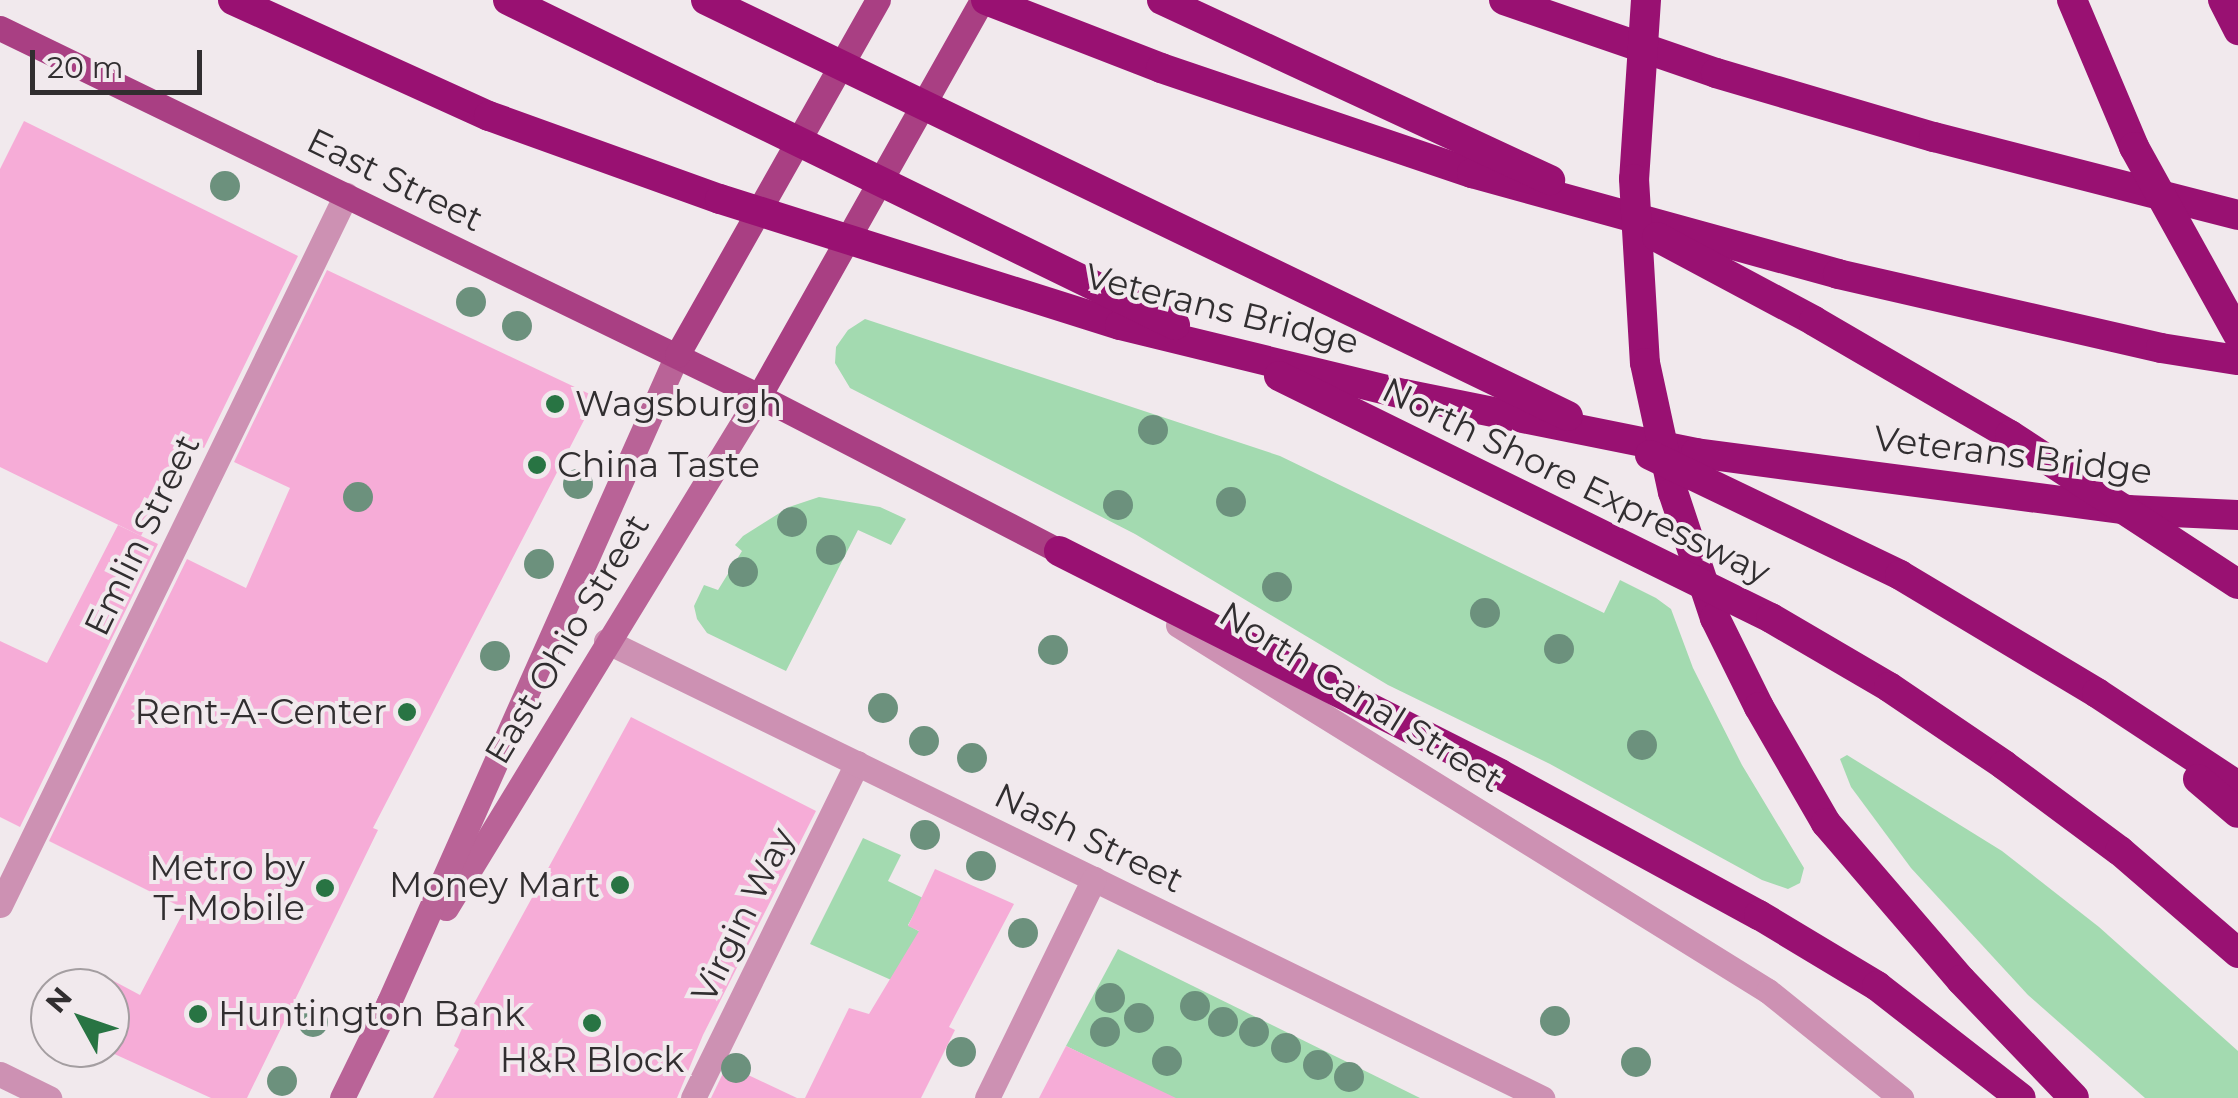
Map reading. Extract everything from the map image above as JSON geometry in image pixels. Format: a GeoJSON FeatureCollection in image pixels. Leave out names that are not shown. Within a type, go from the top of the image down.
{"type":"FeatureCollection","features":[{"type":"Feature","properties":{"kind":"highway","name":"Veterans Bridge"},"geometry":{"type":"LineString","coordinates":[[232,0],[489,116],[720,199],[1120,324],[1404,394],[1696,453],[2128,510],[2238,514]]}},
{"type":"Feature","properties":{"kind":"highway","name":"North Shore Expressway"},"geometry":{"type":"LineString","coordinates":[[508,0],[1770,618],[1889,687],[2004,765],[2120,852],[2238,953]]}},
{"type":"Feature","properties":{"kind":"highway"},"geometry":{"type":"LineString","coordinates":[[706,0],[1900,575],[2097,693],[2238,786]]}},
{"type":"Feature","properties":{"kind":"highway"},"geometry":{"type":"LineString","coordinates":[[984,0],[1161,68],[1472,173],[1838,274],[2161,348],[2238,360]]}},
{"type":"Feature","properties":{"kind":"highway"},"geometry":{"type":"LineString","coordinates":[[1162,0],[1529,169],[1814,321],[2010,434],[2238,584]]}},
{"type":"Feature","properties":{"kind":"highway"},"geometry":{"type":"LineString","coordinates":[[1504,0],[1716,73],[1916,132],[2238,215]]}},
{"type":"Feature","properties":{"kind":"highway"},"geometry":{"type":"LineString","coordinates":[[1646,0],[1634,180],[1645,363],[1673,492],[1715,618],[1759,707],[1826,823],[1960,980],[2074,1098]]}},
{"type":"Feature","properties":{"kind":"highway"},"geometry":{"type":"LineString","coordinates":[[2072,0],[2134,146],[2238,335]]}},
{"type":"Feature","properties":{"kind":"highway"},"geometry":{"type":"LineString","coordinates":[[1059,551],[1500,774],[1760,915],[1877,986],[2022,1098]]}},
{"type":"Feature","properties":{"kind":"highway"},"geometry":{"type":"LineString","coordinates":[[2097,693],[2238,813]]}},
{"type":"Feature","properties":{"kind":"main road","name":"East Ohio Street"},"geometry":{"type":"LineString","coordinates":[[342,1098],[389,1002],[677,356],[878,0]]}},
{"type":"Feature","properties":{"kind":"main road","name":"East Ohio Street"},"geometry":{"type":"LineString","coordinates":[[389,1002],[759,396],[984,0]]}},
{"type":"Feature","properties":{"kind":"main road","name":"East Street"},"geometry":{"type":"LineString","coordinates":[[0,28],[759,396]]}},
{"type":"Feature","properties":{"kind":"main road","name":"North Canal Street"},"geometry":{"type":"LineString","coordinates":[[759,396],[1059,551]]}},
{"type":"Feature","properties":{"kind":"street","name":"Emlin Street"},"geometry":{"type":"LineString","coordinates":[[0,904],[346,196]]}},
{"type":"Feature","properties":{"kind":"street","name":"North Canal Street"},"geometry":{"type":"LineString","coordinates":[[1059,551],[1768,991],[1901,1098]]}},
{"type":"Feature","properties":{"kind":"street","name":"Nash Street"},"geometry":{"type":"LineString","coordinates":[[606,641],[1542,1098]]}},
{"type":"Feature","properties":{"kind":"street","name":"Virgin Way"},"geometry":{"type":"LineString","coordinates":[[693,1098],[857,763]]}},
{"type":"Feature","properties":{"kind":"street"},"geometry":{"type":"LineString","coordinates":[[987,1098],[1094,880]]}},
{"type":"Feature","properties":{"kind":"street"},"geometry":{"type":"LineString","coordinates":[[0,1074],[49,1098]]}},
{"type":"Feature","properties":{"kind":"green space"},"geometry":{"type":"Polygon","coordinates":[[[865,319],[1280,456],[1604,613],[1620,580],[1656,598],[1671,609],[1693,668],[1742,765],[1804,868],[1800,883],[1788,889],[1762,880],[1550,764],[1388,685],[1135,534],[850,388],[835,363],[836,347],[848,330],[865,319]]]}},
{"type":"Feature","properties":{"kind":"green space"},"geometry":{"type":"Polygon","coordinates":[[[819,497],[880,507],[906,519],[891,545],[858,530],[786,671],[707,633],[694,606],[704,585],[718,590],[742,551],[735,545],[743,536],[789,507],[819,497]]]}},
{"type":"Feature","properties":{"kind":"green space"},"geometry":{"type":"Polygon","coordinates":[[[1847,755],[2002,851],[2099,927],[2238,1051],[2238,1098],[2145,1098],[2028,995],[1911,868],[1851,787],[1840,759],[1847,755]]]}},
{"type":"Feature","properties":{"kind":"green space"},"geometry":{"type":"Polygon","coordinates":[[[863,838],[901,855],[888,881],[923,898],[908,925],[922,933],[898,983],[810,944],[863,838]]]}},
{"type":"Feature","properties":{"kind":"green space"},"geometry":{"type":"Polygon","coordinates":[[[1118,949],[1420,1098],[1173,1098],[1066,1046],[1118,949]]]}},
{"type":"Feature","properties":{"kind":"building"},"geometry":{"type":"Polygon","coordinates":[[[24,121],[298,256],[204,448],[188,441],[141,536],[0,467],[0,169],[24,121]]]}},
{"type":"Feature","properties":{"kind":"building"},"geometry":{"type":"Polygon","coordinates":[[[327,270],[596,397],[373,828],[378,830],[247,1098],[211,1098],[130,1061],[130,990],[140,995],[185,909],[49,841],[187,559],[246,588],[290,488],[234,462],[327,270]]]}},
{"type":"Feature","properties":{"kind":"building"},"geometry":{"type":"Polygon","coordinates":[[[118,525],[158,544],[20,827],[0,817],[0,641],[47,663],[118,525]]]}},
{"type":"Feature","properties":{"kind":"building"},"geometry":{"type":"Polygon","coordinates":[[[631,717],[816,811],[703,1035],[677,1098],[433,1098],[459,1049],[454,1046],[471,1009],[631,717]]]}},
{"type":"Feature","properties":{"kind":"building"},"geometry":{"type":"Polygon","coordinates":[[[935,869],[1014,904],[949,1027],[955,1030],[921,1098],[805,1098],[849,1008],[869,1014],[919,931],[908,926],[935,869]]]}},
{"type":"Feature","properties":{"kind":"building"},"geometry":{"type":"Polygon","coordinates":[[[1066,1046],[1176,1098],[1039,1098],[1066,1046]]]}},
{"type":"Feature","properties":{"kind":"building"},"geometry":{"type":"Polygon","coordinates":[[[727,1065],[797,1098],[711,1098],[727,1065]]]}},
{"type":"Feature","properties":{"kind":"place","name":"Wagsburgh"},"geometry":{"type":"Point","coordinates":[555,404]}},
{"type":"Feature","properties":{"kind":"place","name":"China Taste"},"geometry":{"type":"Point","coordinates":[537,465]}},
{"type":"Feature","properties":{"kind":"place","name":"Rent-A-Center"},"geometry":{"type":"Point","coordinates":[407,712]}},
{"type":"Feature","properties":{"kind":"place","name":"Money Mart"},"geometry":{"type":"Point","coordinates":[620,885]}},
{"type":"Feature","properties":{"kind":"place","name":"Metro by T-Mobile"},"geometry":{"type":"Point","coordinates":[325,888]}},
{"type":"Feature","properties":{"kind":"place","name":"Huntington Bank"},"geometry":{"type":"Point","coordinates":[198,1014]}},
{"type":"Feature","properties":{"kind":"place","name":"H&R Block"},"geometry":{"type":"Point","coordinates":[592,1023]}}]}
